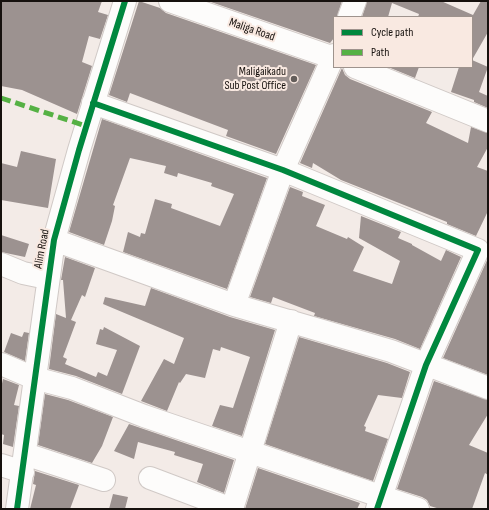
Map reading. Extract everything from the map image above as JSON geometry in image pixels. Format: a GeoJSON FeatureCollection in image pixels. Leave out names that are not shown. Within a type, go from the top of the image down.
{"type":"FeatureCollection","features":[{"type":"Feature","properties":{"kind":"street","name":"Alim Road"},"geometry":{"type":"LineString","coordinates":[[17,509],[47,278],[54,240],[93,102],[125,1]]}},
{"type":"Feature","properties":{"kind":"street","name":"Maliga Road"},"geometry":{"type":"LineString","coordinates":[[170,1],[333,57]]}},
{"type":"Feature","properties":{"kind":"street"},"geometry":{"type":"LineString","coordinates":[[349,16],[355,1]]}},
{"type":"Feature","properties":{"kind":"street"},"geometry":{"type":"LineString","coordinates":[[234,305],[283,170],[333,59]]}},
{"type":"Feature","properties":{"kind":"street"},"geometry":{"type":"LineString","coordinates":[[357,68],[488,121]]}},
{"type":"Feature","properties":{"kind":"street"},"geometry":{"type":"LineString","coordinates":[[93,102],[283,170],[478,250],[426,365],[379,503]]}},
{"type":"Feature","properties":{"kind":"street"},"geometry":{"type":"LineString","coordinates":[[54,240],[234,305],[391,351],[488,388]]}},
{"type":"Feature","properties":{"kind":"street"},"geometry":{"type":"LineString","coordinates":[[1,264],[24,273],[47,278]]}},
{"type":"Feature","properties":{"kind":"street"},"geometry":{"type":"LineString","coordinates":[[150,478],[232,509],[291,322]]}},
{"type":"Feature","properties":{"kind":"street"},"geometry":{"type":"LineString","coordinates":[[1,364],[34,378],[72,388],[144,416],[250,452],[379,503],[418,509]]}},
{"type":"Feature","properties":{"kind":"street"},"geometry":{"type":"LineString","coordinates":[[1,465],[24,463],[104,480]]}},
{"type":"Feature","properties":{"kind":"building"},"geometry":{"type":"Polygon","coordinates":[[[1,1],[102,1],[98,12],[108,15],[100,39],[89,36],[82,62],[92,66],[77,114],[22,90],[1,86],[1,1]]]}},
{"type":"Feature","properties":{"kind":"building"},"geometry":{"type":"Polygon","coordinates":[[[139,1],[160,8],[166,13],[316,65],[276,154],[226,136],[228,130],[130,93],[127,102],[109,95],[139,1]]]}},
{"type":"Feature","properties":{"kind":"building"},"geometry":{"type":"Polygon","coordinates":[[[208,1],[342,1],[337,16],[333,16],[333,39],[330,43],[208,1]]]}},
{"type":"Feature","properties":{"kind":"building"},"geometry":{"type":"Polygon","coordinates":[[[367,1],[441,1],[473,15],[481,1],[488,1],[488,32],[473,58],[473,16],[418,16],[419,14],[392,3],[388,16],[362,16],[367,1]]]}},
{"type":"Feature","properties":{"kind":"building"},"geometry":{"type":"Polygon","coordinates":[[[473,60],[488,67],[479,92],[488,96],[488,108],[474,102],[474,100],[451,92],[459,68],[473,68],[473,60]]]}},
{"type":"Feature","properties":{"kind":"building"},"geometry":{"type":"Polygon","coordinates":[[[342,68],[345,75],[350,79],[432,112],[426,123],[468,143],[471,127],[488,133],[488,147],[477,167],[488,171],[488,211],[476,236],[447,224],[447,222],[341,180],[313,163],[312,168],[300,163],[342,68]]]}},
{"type":"Feature","properties":{"kind":"building"},"geometry":{"type":"Polygon","coordinates":[[[390,68],[419,68],[415,78],[390,68]]]}},
{"type":"Feature","properties":{"kind":"building"},"geometry":{"type":"Polygon","coordinates":[[[102,119],[267,178],[227,289],[123,252],[128,232],[140,237],[141,233],[145,234],[155,199],[172,204],[171,208],[220,226],[234,194],[211,186],[212,183],[178,173],[177,177],[164,173],[166,166],[130,158],[113,205],[115,206],[112,221],[104,245],[69,232],[102,119]]]}},
{"type":"Feature","properties":{"kind":"building"},"geometry":{"type":"Polygon","coordinates":[[[21,151],[56,159],[48,208],[1,200],[1,163],[17,167],[21,151]]]}},
{"type":"Feature","properties":{"kind":"building"},"geometry":{"type":"Polygon","coordinates":[[[290,187],[303,192],[302,196],[325,205],[316,226],[347,239],[348,237],[364,247],[353,271],[392,284],[400,261],[359,238],[361,216],[401,232],[398,238],[412,244],[441,261],[446,250],[461,257],[420,349],[395,339],[314,316],[315,313],[273,297],[271,303],[250,297],[290,187]]]}},
{"type":"Feature","properties":{"kind":"building"},"geometry":{"type":"Polygon","coordinates":[[[1,235],[29,244],[25,257],[1,252],[1,235]]]}},
{"type":"Feature","properties":{"kind":"building"},"geometry":{"type":"Polygon","coordinates":[[[65,257],[95,268],[85,297],[82,295],[71,320],[76,322],[63,357],[67,359],[65,364],[96,377],[98,372],[107,376],[117,350],[96,344],[100,329],[103,330],[104,327],[140,346],[122,394],[76,376],[49,369],[56,314],[66,318],[63,280],[61,280],[65,257]]]}},
{"type":"Feature","properties":{"kind":"building"},"geometry":{"type":"Polygon","coordinates":[[[488,258],[488,375],[443,358],[488,258]]]}},
{"type":"Feature","properties":{"kind":"building"},"geometry":{"type":"Polygon","coordinates":[[[151,288],[230,317],[275,330],[242,436],[212,426],[220,405],[233,408],[250,357],[221,347],[220,351],[213,349],[205,378],[186,374],[180,383],[179,382],[167,411],[141,401],[164,359],[174,364],[184,338],[103,304],[105,297],[145,306],[151,288]]]}},
{"type":"Feature","properties":{"kind":"building"},"geometry":{"type":"Polygon","coordinates":[[[24,332],[29,333],[25,361],[4,352],[11,333],[22,337],[24,332]]]}},
{"type":"Feature","properties":{"kind":"building"},"geometry":{"type":"Polygon","coordinates":[[[299,337],[387,363],[410,372],[402,398],[378,395],[364,426],[366,427],[365,431],[388,439],[373,481],[265,444],[299,337]]]}},
{"type":"Feature","properties":{"kind":"building"},"geometry":{"type":"Polygon","coordinates":[[[3,379],[19,385],[14,405],[19,406],[13,447],[3,444],[4,435],[1,434],[1,388],[3,379]]]}},
{"type":"Feature","properties":{"kind":"building"},"geometry":{"type":"Polygon","coordinates":[[[434,381],[488,400],[488,414],[469,445],[488,453],[488,475],[485,473],[472,509],[440,509],[430,506],[427,500],[422,497],[397,489],[434,381]]]}},
{"type":"Feature","properties":{"kind":"building"},"geometry":{"type":"Polygon","coordinates":[[[45,394],[68,400],[113,417],[102,446],[92,463],[38,445],[45,394]]]}},
{"type":"Feature","properties":{"kind":"building"},"geometry":{"type":"Polygon","coordinates":[[[129,424],[234,460],[224,493],[197,482],[203,464],[174,455],[175,452],[138,442],[134,459],[114,451],[129,424]]]}},
{"type":"Feature","properties":{"kind":"building"},"geometry":{"type":"Polygon","coordinates":[[[258,468],[360,503],[357,509],[245,509],[258,468]]]}},
{"type":"Feature","properties":{"kind":"building"},"geometry":{"type":"Polygon","coordinates":[[[35,471],[79,485],[70,509],[30,509],[36,485],[33,484],[35,471]]]}},
{"type":"Feature","properties":{"kind":"building"},"geometry":{"type":"Polygon","coordinates":[[[113,494],[128,497],[125,509],[109,509],[113,494]]]}},
{"type":"Feature","properties":{"kind":"marked path"},"geometry":{"type":"LineString","coordinates":[[1,98],[86,126]]}},
{"type":"Feature","properties":{"kind":"cycle path"},"geometry":{"type":"LineString","coordinates":[[17,509],[54,240],[79,150],[125,1]]}},
{"type":"Feature","properties":{"kind":"cycle path"},"geometry":{"type":"LineString","coordinates":[[93,103],[283,170],[478,250],[426,365],[377,509]]}},
{"type":"Feature","properties":{"kind":"place","name":"Maligaikadu Sub Post Office"},"geometry":{"type":"Point","coordinates":[294,79]}}]}
